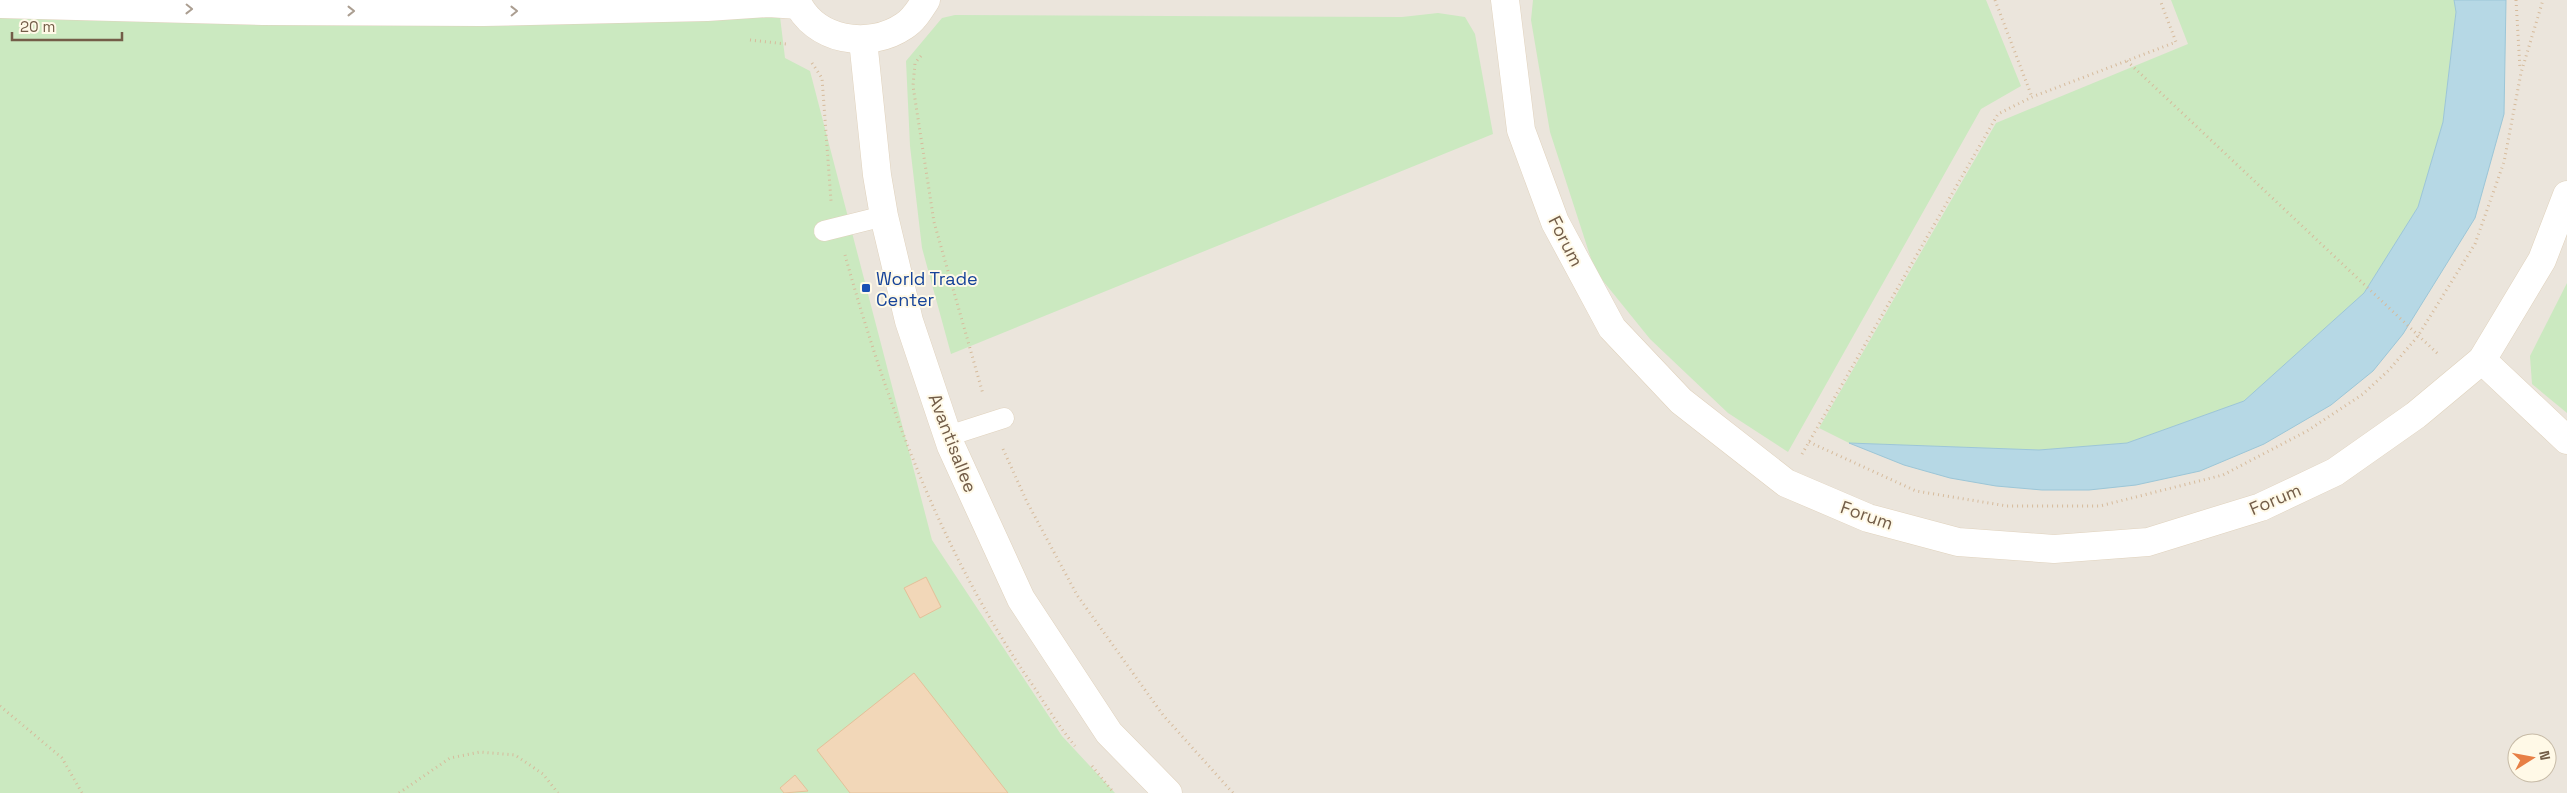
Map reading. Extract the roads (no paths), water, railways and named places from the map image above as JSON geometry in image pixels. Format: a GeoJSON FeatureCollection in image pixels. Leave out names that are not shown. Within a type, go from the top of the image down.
{"type":"FeatureCollection","features":[{"type":"Feature","properties":{"kind":"street"},"geometry":{"type":"LineString","coordinates":[[0,4],[263,11],[473,12],[707,7],[797,2],[812,22],[834,35],[862,40],[886,36],[905,26],[916,15],[926,0]]}},
{"type":"Feature","properties":{"kind":"street","name":"Forum"},"geometry":{"type":"LineString","coordinates":[[1505,0],[1520,130],[1555,222],[1612,328],[1681,401],[1786,484],[1868,518],[1958,542],[2054,549],[2148,542],[2261,508],[2335,472],[2416,415],[2482,360],[2542,260],[2567,195]]}},
{"type":"Feature","properties":{"kind":"street","name":"Avantisallee"},"geometry":{"type":"LineString","coordinates":[[862,40],[877,175],[884,216],[909,321],[948,436],[1021,599],[1109,733],[1168,793]]}},
{"type":"Feature","properties":{"kind":"street"},"geometry":{"type":"LineString","coordinates":[[2482,360],[2567,440]]}},
{"type":"Feature","properties":{"kind":"lane"},"geometry":{"type":"LineString","coordinates":[[824,231],[884,216]]}},
{"type":"Feature","properties":{"kind":"lane"},"geometry":{"type":"LineString","coordinates":[[948,436],[1004,418]]}},
{"type":"Feature","properties":{"kind":"water"},"geometry":{"type":"Polygon","coordinates":[[[2454,0],[2506,0],[2504,114],[2475,218],[2403,334],[2373,371],[2331,405],[2264,444],[2200,471],[2136,485],[2089,490],[2042,490],[1996,486],[1950,478],[1904,465],[1849,443],[2039,450],[2127,443],[2244,401],[2364,293],[2418,207],[2443,122],[2456,12],[2454,0]]]}},
{"type":"Feature","properties":{"kind":"place","name":"World Trade Center"},"geometry":{"type":"Point","coordinates":[866,288]}}]}
